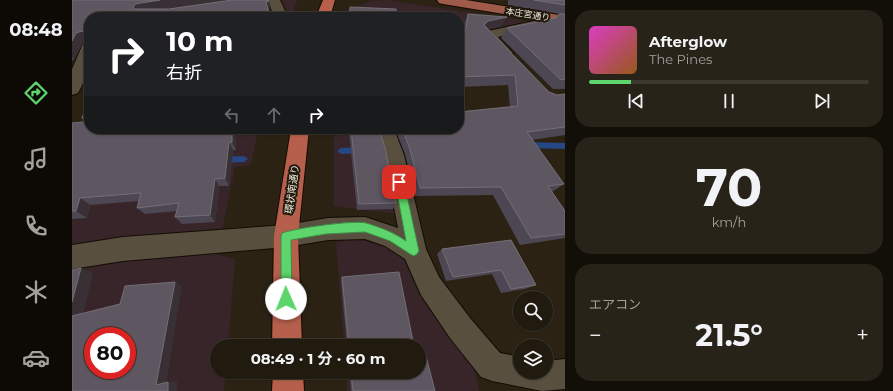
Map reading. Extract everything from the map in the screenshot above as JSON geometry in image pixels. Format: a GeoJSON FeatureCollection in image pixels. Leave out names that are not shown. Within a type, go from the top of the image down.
{"type":"FeatureCollection","features":[{"type":"Feature","properties":{"kind":"highway"},"geometry":{"type":"LineString","coordinates":[[325,12],[329,0]]}},
{"type":"Feature","properties":{"kind":"highway","name":"環状南通り"},"geometry":{"type":"LineString","coordinates":[[287,339],[286,236],[299,134]]}},
{"type":"Feature","properties":{"kind":"highway"},"geometry":{"type":"LineString","coordinates":[[288,379],[288,391]]}},
{"type":"Feature","properties":{"kind":"main road","name":"本庄宮通り"},"geometry":{"type":"LineString","coordinates":[[443,0],[565,20]]}},
{"type":"Feature","properties":{"kind":"street"},"geometry":{"type":"LineString","coordinates":[[274,0],[279,12]]}},
{"type":"Feature","properties":{"kind":"street"},"geometry":{"type":"LineString","coordinates":[[515,64],[488,36],[544,23],[547,17]]}},
{"type":"Feature","properties":{"kind":"street"},"geometry":{"type":"LineString","coordinates":[[72,89],[84,59]]}},
{"type":"Feature","properties":{"kind":"street"},"geometry":{"type":"LineString","coordinates":[[390,142],[414,251],[430,286],[460,328],[492,366],[513,370]]}},
{"type":"Feature","properties":{"kind":"street"},"geometry":{"type":"LineString","coordinates":[[72,257],[123,249],[286,236],[326,230],[365,228],[393,238],[414,251]]}},
{"type":"Feature","properties":{"kind":"street"},"geometry":{"type":"LineString","coordinates":[[553,376],[565,374]]}},
{"type":"Feature","properties":{"kind":"shaded area"},"geometry":{"type":"Polygon","coordinates":[[[151,0],[297,0],[293,12],[150,12],[151,0]]]}},
{"type":"Feature","properties":{"kind":"shaded area"},"geometry":{"type":"Polygon","coordinates":[[[388,0],[533,22],[523,27],[464,36],[464,12],[348,12],[357,6],[371,1],[388,0]]]}},
{"type":"Feature","properties":{"kind":"shaded area"},"geometry":{"type":"Polygon","coordinates":[[[177,134],[257,134],[251,165],[235,167],[217,255],[235,259],[229,339],[210,339],[210,379],[225,379],[224,391],[72,391],[72,173],[177,134]]]}},
{"type":"Feature","properties":{"kind":"shaded area"},"geometry":{"type":"Polygon","coordinates":[[[334,134],[377,134],[398,214],[334,206],[334,134]]]}},
{"type":"Feature","properties":{"kind":"shaded area"},"geometry":{"type":"Polygon","coordinates":[[[359,239],[405,253],[473,363],[479,391],[347,391],[346,379],[426,379],[426,339],[343,339],[336,242],[359,239]]]}},
{"type":"Feature","properties":{"kind":"building"},"geometry":{"type":"Polygon","coordinates":[[[72,0],[160,0],[135,4],[134,9],[169,9],[232,0],[269,1],[266,2],[269,12],[84,12],[84,33],[82,31],[76,33],[72,41],[72,0]]]}},
{"type":"Feature","properties":{"kind":"building"},"geometry":{"type":"Polygon","coordinates":[[[534,0],[565,0],[565,5],[534,0]]]}},
{"type":"Feature","properties":{"kind":"building"},"geometry":{"type":"Polygon","coordinates":[[[350,7],[396,9],[396,12],[350,12],[350,7]]]}},
{"type":"Feature","properties":{"kind":"building"},"geometry":{"type":"Polygon","coordinates":[[[468,14],[507,17],[488,21],[484,25],[549,92],[557,95],[565,94],[565,127],[527,132],[564,184],[548,186],[565,211],[565,234],[531,238],[501,187],[420,188],[409,146],[404,134],[464,134],[464,111],[518,106],[515,75],[464,77],[464,29],[466,29],[468,14]]]}},
{"type":"Feature","properties":{"kind":"building"},"geometry":{"type":"Polygon","coordinates":[[[559,14],[565,14],[565,79],[561,80],[507,28],[556,18],[559,14]]]}},
{"type":"Feature","properties":{"kind":"building"},"geometry":{"type":"Polygon","coordinates":[[[84,120],[84,134],[232,134],[232,142],[229,142],[225,178],[215,179],[210,215],[175,217],[179,203],[137,208],[141,193],[80,198],[76,211],[72,211],[72,123],[83,122],[84,120]]]}},
{"type":"Feature","properties":{"kind":"building"},"geometry":{"type":"Polygon","coordinates":[[[352,134],[381,134],[385,148],[396,203],[359,204],[352,134]]]}},
{"type":"Feature","properties":{"kind":"building"},"geometry":{"type":"Polygon","coordinates":[[[511,240],[536,285],[511,289],[501,270],[453,277],[442,249],[511,240]]]}},
{"type":"Feature","properties":{"kind":"building"},"geometry":{"type":"Polygon","coordinates":[[[81,268],[72,302],[72,270],[81,268]]]}},
{"type":"Feature","properties":{"kind":"building"},"geometry":{"type":"Polygon","coordinates":[[[399,272],[413,339],[348,339],[342,277],[399,272]]]}},
{"type":"Feature","properties":{"kind":"building"},"geometry":{"type":"Polygon","coordinates":[[[175,282],[156,385],[168,382],[168,391],[72,391],[72,316],[120,304],[125,286],[175,282]]]}},
{"type":"Feature","properties":{"kind":"building"},"geometry":{"type":"Polygon","coordinates":[[[426,356],[435,391],[353,391],[352,379],[426,379],[426,356]]]}},
{"type":"Feature","properties":{"kind":"waterway"},"geometry":{"type":"LineString","coordinates":[[526,145],[565,146]]}},
{"type":"Feature","properties":{"kind":"waterway"},"geometry":{"type":"LineString","coordinates":[[341,151],[361,150]]}},
{"type":"Feature","properties":{"kind":"waterway"},"geometry":{"type":"LineString","coordinates":[[221,160],[244,159]]}},
{"type":"Feature","properties":{"kind":"route"},"geometry":{"type":"LineString","coordinates":[[286,299],[286,236],[326,230],[365,228],[393,238],[414,251],[399,182]]}}]}
